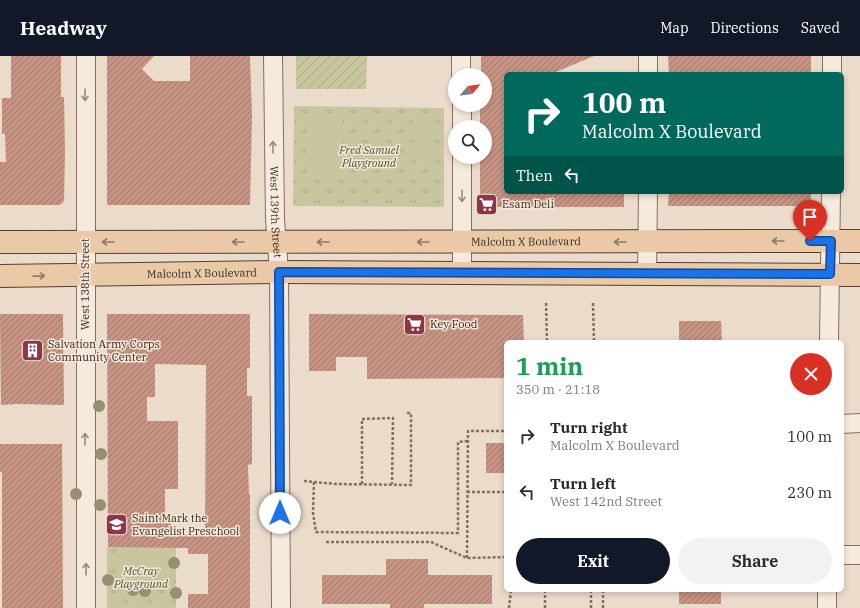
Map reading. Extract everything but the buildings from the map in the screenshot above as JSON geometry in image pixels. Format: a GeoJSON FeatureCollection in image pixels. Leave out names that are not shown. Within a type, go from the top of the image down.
{"type":"FeatureCollection","features":[{"type":"Feature","properties":{"kind":"main road","name":"Malcolm X Boulevard"},"geometry":{"type":"LineString","coordinates":[[0,242],[860,242]]}},
{"type":"Feature","properties":{"kind":"main road","name":"Malcolm X Boulevard"},"geometry":{"type":"LineString","coordinates":[[0,276],[279,272],[860,275]]}},
{"type":"Feature","properties":{"kind":"street","name":"West 138th Street"},"geometry":{"type":"LineString","coordinates":[[86,56],[86,608]]}},
{"type":"Feature","properties":{"kind":"street","name":"West 139th Street"},"geometry":{"type":"LineString","coordinates":[[273,56],[273,139],[279,272],[281,608]]}},
{"type":"Feature","properties":{"kind":"street"},"geometry":{"type":"LineString","coordinates":[[461,56],[461,68]]}},
{"type":"Feature","properties":{"kind":"street"},"geometry":{"type":"LineString","coordinates":[[648,56],[648,72]]}},
{"type":"Feature","properties":{"kind":"street"},"geometry":{"type":"LineString","coordinates":[[832,56],[832,72]]}},
{"type":"Feature","properties":{"kind":"street"},"geometry":{"type":"LineString","coordinates":[[462,164],[462,274]]}},
{"type":"Feature","properties":{"kind":"street"},"geometry":{"type":"LineString","coordinates":[[647,274],[648,194]]}},
{"type":"Feature","properties":{"kind":"street"},"geometry":{"type":"LineString","coordinates":[[829,340],[832,194]]}},
{"type":"Feature","properties":{"kind":"street"},"geometry":{"type":"LineString","coordinates":[[844,424],[860,423]]}},
{"type":"Feature","properties":{"kind":"street"},"geometry":{"type":"LineString","coordinates":[[844,555],[860,554]]}},
{"type":"Feature","properties":{"kind":"street"},"geometry":{"type":"LineString","coordinates":[[827,592],[827,608]]}},
{"type":"Feature","properties":{"kind":"path"},"geometry":{"type":"LineString","coordinates":[[546,303],[547,340]]}},
{"type":"Feature","properties":{"kind":"path"},"geometry":{"type":"LineString","coordinates":[[593,303],[594,340]]}},
{"type":"Feature","properties":{"kind":"path"},"geometry":{"type":"LineString","coordinates":[[304,481],[362,484],[411,484],[411,413],[405,413]]}},
{"type":"Feature","properties":{"kind":"path"},"geometry":{"type":"LineString","coordinates":[[362,484],[362,419],[393,418],[392,484]]}},
{"type":"Feature","properties":{"kind":"path"},"geometry":{"type":"LineString","coordinates":[[467,558],[468,432],[504,431]]}},
{"type":"Feature","properties":{"kind":"path"},"geometry":{"type":"LineString","coordinates":[[314,482],[314,513],[316,532],[458,533],[458,442],[468,441]]}},
{"type":"Feature","properties":{"kind":"path"},"geometry":{"type":"LineString","coordinates":[[467,492],[504,492]]}},
{"type":"Feature","properties":{"kind":"path"},"geometry":{"type":"LineString","coordinates":[[326,542],[431,542],[467,558],[504,557]]}},
{"type":"Feature","properties":{"kind":"path"},"geometry":{"type":"LineString","coordinates":[[509,608],[511,592]]}},
{"type":"Feature","properties":{"kind":"path"},"geometry":{"type":"LineString","coordinates":[[545,592],[545,608]]}},
{"type":"Feature","properties":{"kind":"path"},"geometry":{"type":"LineString","coordinates":[[591,592],[591,608]]}},
{"type":"Feature","properties":{"kind":"path"},"geometry":{"type":"LineString","coordinates":[[603,592],[603,608]]}},
{"type":"Feature","properties":{"kind":"green space"},"geometry":{"type":"Polygon","coordinates":[[[296,56],[367,56],[366,89],[296,89],[296,56]]]}},
{"type":"Feature","properties":{"kind":"green space","name":"Fred Samuel Playground"},"geometry":{"type":"Polygon","coordinates":[[[294,106],[444,108],[444,207],[293,206],[294,106]]]}},
{"type":"Feature","properties":{"kind":"green space"},"geometry":{"type":"Polygon","coordinates":[[[306,113],[343,113],[343,173],[306,173],[306,113]]]}},
{"type":"Feature","properties":{"kind":"green space"},"geometry":{"type":"Polygon","coordinates":[[[413,115],[433,115],[433,154],[413,153],[413,115]]]}},
{"type":"Feature","properties":{"kind":"green space","name":"McCray Playground"},"geometry":{"type":"Polygon","coordinates":[[[107,547],[176,547],[176,608],[107,608],[107,547]]]}},
{"type":"Feature","properties":{"kind":"green space"},"geometry":{"type":"Polygon","coordinates":[[[118,550],[173,550],[173,586],[119,587],[118,550]]]}},
{"type":"Feature","properties":{"kind":"place","name":"Esam Deli"},"geometry":{"type":"Point","coordinates":[487,204]}},
{"type":"Feature","properties":{"kind":"place","name":"Key Food"},"geometry":{"type":"Point","coordinates":[414,324]}},
{"type":"Feature","properties":{"kind":"place","name":"Salvation Army Corps Community Center"},"geometry":{"type":"Point","coordinates":[32,350]}},
{"type":"Feature","properties":{"kind":"place","name":"Saint Mark the Evangelist Preschool"},"geometry":{"type":"Point","coordinates":[116,524]}},
{"type":"Feature","properties":{"kind":"route"},"geometry":{"type":"LineString","coordinates":[[280,513],[279,272],[462,274],[830,274],[831,241],[810,241]]}}]}
